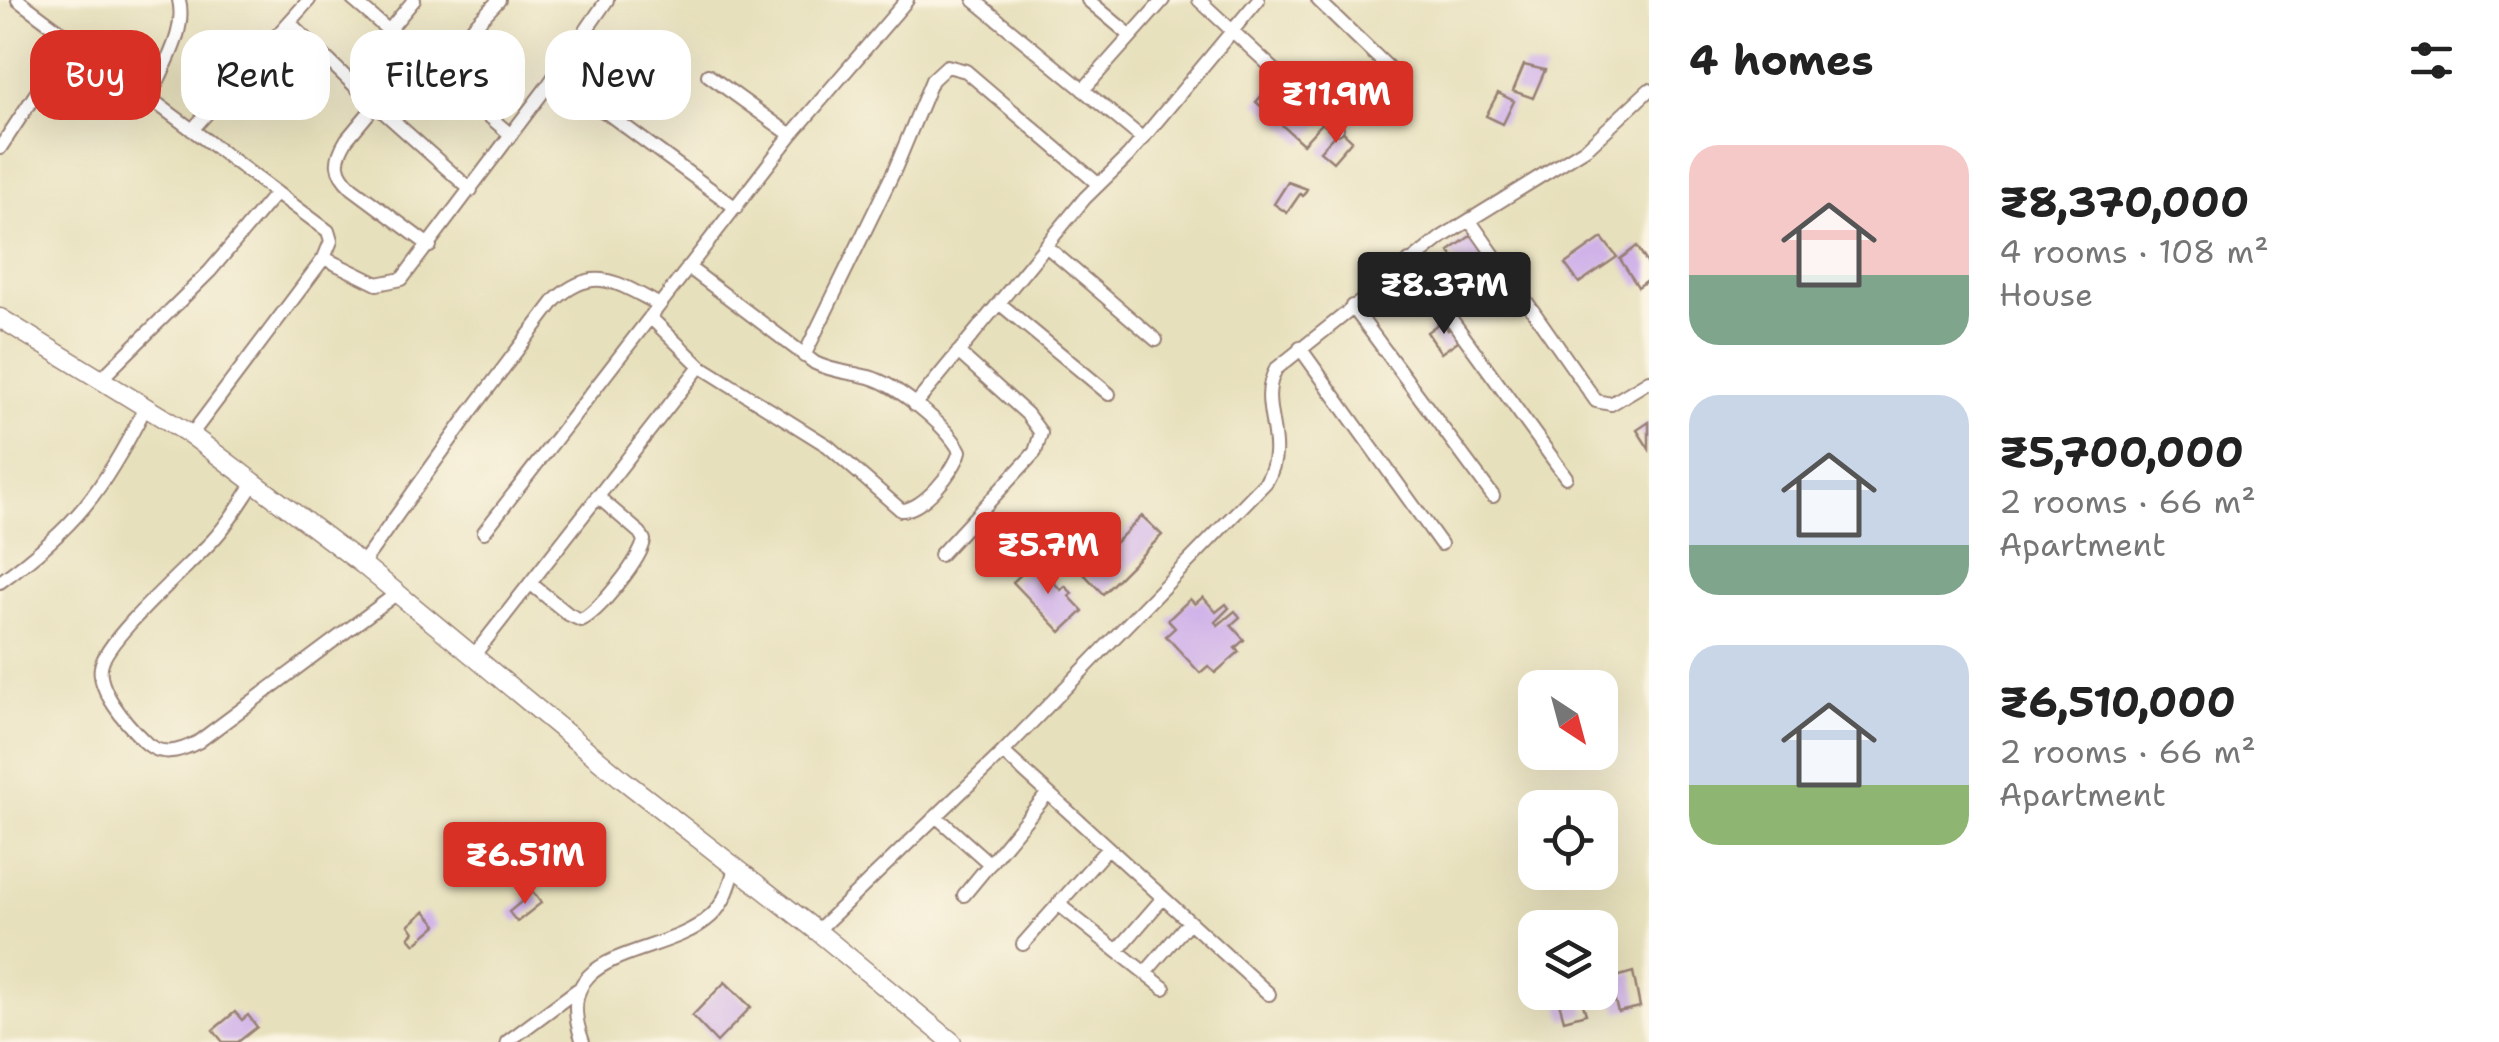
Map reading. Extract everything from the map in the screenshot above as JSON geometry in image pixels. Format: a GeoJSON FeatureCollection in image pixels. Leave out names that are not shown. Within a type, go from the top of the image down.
{"type":"FeatureCollection","features":[{"type":"Feature","properties":{"kind":"street"},"geometry":{"type":"LineString","coordinates":[[18,0],[60,30]]}},
{"type":"Feature","properties":{"kind":"street"},"geometry":{"type":"LineString","coordinates":[[161,72],[178,32],[179,0]]}},
{"type":"Feature","properties":{"kind":"street"},"geometry":{"type":"LineString","coordinates":[[192,130],[309,0]]}},
{"type":"Feature","properties":{"kind":"street"},"geometry":{"type":"LineString","coordinates":[[353,0],[388,30],[414,0]]}},
{"type":"Feature","properties":{"kind":"street"},"geometry":{"type":"LineString","coordinates":[[470,30],[499,0]]}},
{"type":"Feature","properties":{"kind":"street"},"geometry":{"type":"LineString","coordinates":[[586,30],[607,0]]}},
{"type":"Feature","properties":{"kind":"street"},"geometry":{"type":"LineString","coordinates":[[484,532],[792,135],[907,0]]}},
{"type":"Feature","properties":{"kind":"street"},"geometry":{"type":"LineString","coordinates":[[974,0],[1143,138]]}},
{"type":"Feature","properties":{"kind":"street"},"geometry":{"type":"LineString","coordinates":[[1088,0],[1130,36]]}},
{"type":"Feature","properties":{"kind":"street"},"geometry":{"type":"LineString","coordinates":[[1084,90],[1162,0]]}},
{"type":"Feature","properties":{"kind":"street"},"geometry":{"type":"LineString","coordinates":[[1200,0],[1336,128]]}},
{"type":"Feature","properties":{"kind":"street"},"geometry":{"type":"LineString","coordinates":[[915,405],[1098,184],[1143,138],[1258,0]]}},
{"type":"Feature","properties":{"kind":"street"},"geometry":{"type":"LineString","coordinates":[[1318,0],[1392,72]]}},
{"type":"Feature","properties":{"kind":"street"},"geometry":{"type":"LineString","coordinates":[[289,22],[350,81]]}},
{"type":"Feature","properties":{"kind":"street"},"geometry":{"type":"LineString","coordinates":[[804,356],[895,169],[932,80],[946,66],[966,72],[1098,184]]}},
{"type":"Feature","properties":{"kind":"street"},"geometry":{"type":"LineString","coordinates":[[708,75],[792,135]]}},
{"type":"Feature","properties":{"kind":"street"},"geometry":{"type":"LineString","coordinates":[[324,258],[365,280],[389,284],[402,279],[545,88]]}},
{"type":"Feature","properties":{"kind":"street"},"geometry":{"type":"LineString","coordinates":[[818,931],[1003,752],[1266,482],[1277,456],[1268,393],[1276,369],[1409,261],[1588,147],[1649,90]]}},
{"type":"Feature","properties":{"kind":"street"},"geometry":{"type":"LineString","coordinates":[[0,148],[30,103]]}},
{"type":"Feature","properties":{"kind":"street"},"geometry":{"type":"LineString","coordinates":[[161,106],[328,232],[331,241],[324,258],[192,434]]}},
{"type":"Feature","properties":{"kind":"street"},"geometry":{"type":"LineString","coordinates":[[362,120],[346,139],[336,166],[352,188],[430,246]]}},
{"type":"Feature","properties":{"kind":"street"},"geometry":{"type":"LineString","coordinates":[[392,120],[471,190]]}},
{"type":"Feature","properties":{"kind":"street"},"geometry":{"type":"LineString","coordinates":[[494,120],[511,135]]}},
{"type":"Feature","properties":{"kind":"street"},"geometry":{"type":"LineString","coordinates":[[617,120],[736,208]]}},
{"type":"Feature","properties":{"kind":"street"},"geometry":{"type":"LineString","coordinates":[[102,378],[210,271],[276,193]]}},
{"type":"Feature","properties":{"kind":"street"},"geometry":{"type":"LineString","coordinates":[[1470,221],[1596,401],[1611,404],[1649,380]]}},
{"type":"Feature","properties":{"kind":"street"},"geometry":{"type":"LineString","coordinates":[[1046,246],[1156,340]]}},
{"type":"Feature","properties":{"kind":"street"},"geometry":{"type":"LineString","coordinates":[[1409,261],[1566,477]]}},
{"type":"Feature","properties":{"kind":"street"},"geometry":{"type":"LineString","coordinates":[[650,317],[700,366],[816,437],[894,506],[907,511],[920,503],[956,462],[960,451],[952,438],[915,405],[882,382],[828,369],[804,356],[688,267]]}},
{"type":"Feature","properties":{"kind":"street"},"geometry":{"type":"LineString","coordinates":[[362,564],[468,414],[569,287],[584,280],[604,279],[658,304]]}},
{"type":"Feature","properties":{"kind":"street"},"geometry":{"type":"LineString","coordinates":[[999,303],[1109,394]]}},
{"type":"Feature","properties":{"kind":"street"},"geometry":{"type":"LineString","coordinates":[[1352,306],[1493,496]]}},
{"type":"Feature","properties":{"kind":"street"},"geometry":{"type":"LineString","coordinates":[[0,318],[192,434],[362,564],[622,780],[818,931],[952,1042]]}},
{"type":"Feature","properties":{"kind":"street"},"geometry":{"type":"LineString","coordinates":[[1300,348],[1442,544]]}},
{"type":"Feature","properties":{"kind":"street"},"geometry":{"type":"LineString","coordinates":[[940,555],[1035,452],[1041,433],[1027,414],[958,352]]}},
{"type":"Feature","properties":{"kind":"street"},"geometry":{"type":"LineString","coordinates":[[474,655],[700,366]]}},
{"type":"Feature","properties":{"kind":"street"},"geometry":{"type":"LineString","coordinates":[[0,582],[68,527],[93,501],[145,408]]}},
{"type":"Feature","properties":{"kind":"street"},"geometry":{"type":"LineString","coordinates":[[254,483],[214,538],[120,635],[100,666],[108,691],[143,741],[155,750],[168,752],[198,742],[396,594]]}},
{"type":"Feature","properties":{"kind":"street"},"geometry":{"type":"LineString","coordinates":[[530,582],[568,614],[582,620],[594,612],[640,553],[644,540],[640,533],[597,496]]}},
{"type":"Feature","properties":{"kind":"street"},"geometry":{"type":"LineString","coordinates":[[1003,752],[1269,994]]}},
{"type":"Feature","properties":{"kind":"street"},"geometry":{"type":"LineString","coordinates":[[964,895],[1048,793]]}},
{"type":"Feature","properties":{"kind":"street"},"geometry":{"type":"LineString","coordinates":[[937,818],[990,864]]}},
{"type":"Feature","properties":{"kind":"street"},"geometry":{"type":"LineString","coordinates":[[1023,944],[1108,848]]}},
{"type":"Feature","properties":{"kind":"street"},"geometry":{"type":"LineString","coordinates":[[507,1042],[605,965],[710,918],[726,896],[736,868]]}},
{"type":"Feature","properties":{"kind":"street"},"geometry":{"type":"LineString","coordinates":[[1117,951],[1163,898]]}},
{"type":"Feature","properties":{"kind":"street"},"geometry":{"type":"LineString","coordinates":[[1058,904],[1164,988]]}},
{"type":"Feature","properties":{"kind":"street"},"geometry":{"type":"LineString","coordinates":[[1146,974],[1189,922]]}},
{"type":"Feature","properties":{"kind":"street"},"geometry":{"type":"LineString","coordinates":[[576,990],[573,1010],[583,1042]]}},
{"type":"Feature","properties":{"kind":"building"},"geometry":{"type":"Polygon","coordinates":[[[1524,65],[1545,70],[1533,98],[1513,91],[1524,65]]]}},
{"type":"Feature","properties":{"kind":"building"},"geometry":{"type":"Polygon","coordinates":[[[1276,80],[1292,98],[1295,95],[1306,105],[1302,109],[1315,120],[1319,115],[1325,120],[1303,144],[1256,102],[1276,80]]]}},
{"type":"Feature","properties":{"kind":"building"},"geometry":{"type":"Polygon","coordinates":[[[1365,82],[1386,99],[1374,114],[1353,97],[1365,82]]]}},
{"type":"Feature","properties":{"kind":"building"},"geometry":{"type":"Polygon","coordinates":[[[1498,93],[1514,101],[1503,124],[1486,116],[1498,93]]]}},
{"type":"Feature","properties":{"kind":"building"},"geometry":{"type":"Polygon","coordinates":[[[1340,129],[1352,140],[1333,162],[1320,151],[1340,129]]]}},
{"type":"Feature","properties":{"kind":"building"},"geometry":{"type":"Polygon","coordinates":[[[1288,182],[1307,189],[1287,213],[1274,204],[1288,182]]]}},
{"type":"Feature","properties":{"kind":"building"},"geometry":{"type":"Polygon","coordinates":[[[1472,235],[1506,282],[1484,298],[1449,251],[1472,235]]]}},
{"type":"Feature","properties":{"kind":"building"},"geometry":{"type":"Polygon","coordinates":[[[1602,238],[1617,257],[1579,283],[1565,264],[1602,238]]]}},
{"type":"Feature","properties":{"kind":"building"},"geometry":{"type":"Polygon","coordinates":[[[1637,246],[1649,266],[1649,279],[1638,287],[1620,259],[1637,246]]]}},
{"type":"Feature","properties":{"kind":"building"},"geometry":{"type":"Polygon","coordinates":[[[1442,321],[1448,330],[1453,327],[1461,339],[1441,353],[1427,332],[1442,321]]]}},
{"type":"Feature","properties":{"kind":"building"},"geometry":{"type":"Polygon","coordinates":[[[1649,422],[1649,449],[1637,430],[1649,422]]]}},
{"type":"Feature","properties":{"kind":"building"},"geometry":{"type":"Polygon","coordinates":[[[1142,516],[1162,535],[1103,594],[1084,574],[1142,516]]]}},
{"type":"Feature","properties":{"kind":"building"},"geometry":{"type":"Polygon","coordinates":[[[1034,562],[1061,590],[1065,586],[1072,593],[1069,596],[1083,611],[1061,632],[1013,582],[1034,562]]]}},
{"type":"Feature","properties":{"kind":"building"},"geometry":{"type":"Polygon","coordinates":[[[1203,597],[1216,612],[1226,604],[1229,608],[1215,622],[1218,625],[1235,611],[1240,617],[1231,625],[1244,640],[1235,648],[1239,652],[1215,673],[1208,666],[1200,673],[1166,636],[1175,628],[1168,620],[1190,599],[1195,604],[1203,597]]]}},
{"type":"Feature","properties":{"kind":"building"},"geometry":{"type":"Polygon","coordinates":[[[533,892],[541,903],[517,922],[509,912],[533,892]]]}},
{"type":"Feature","properties":{"kind":"building"},"geometry":{"type":"Polygon","coordinates":[[[425,911],[437,925],[415,944],[409,937],[414,932],[409,925],[425,911]]]}},
{"type":"Feature","properties":{"kind":"building"},"geometry":{"type":"Polygon","coordinates":[[[1633,972],[1640,1007],[1618,1012],[1618,976],[1633,972]]]}},
{"type":"Feature","properties":{"kind":"building"},"geometry":{"type":"Polygon","coordinates":[[[725,982],[751,1007],[717,1042],[692,1016],[725,982]]]}},
{"type":"Feature","properties":{"kind":"building"},"geometry":{"type":"Polygon","coordinates":[[[1561,1010],[1585,1010],[1586,1014],[1564,1020],[1561,1010]]]}},
{"type":"Feature","properties":{"kind":"building"},"geometry":{"type":"Polygon","coordinates":[[[235,1012],[242,1020],[248,1015],[257,1027],[238,1042],[223,1042],[213,1030],[235,1012]]]}}]}
